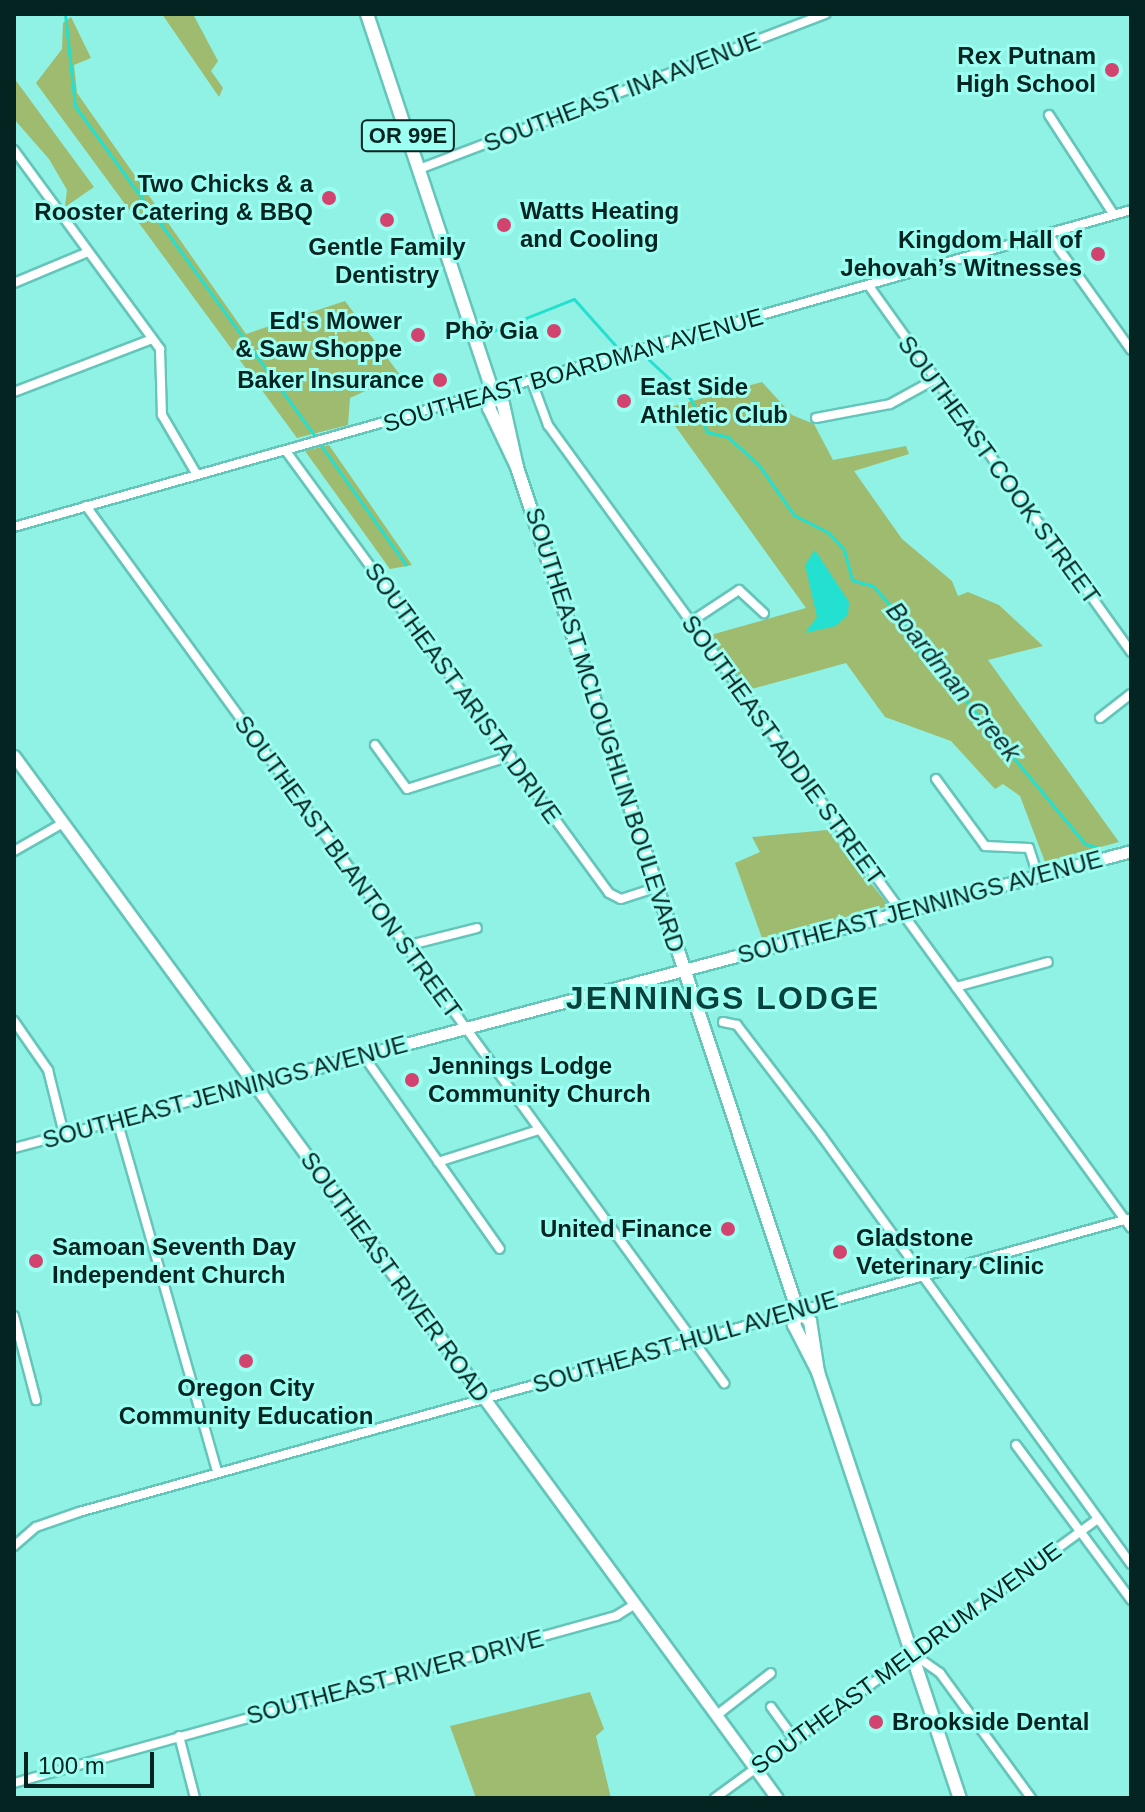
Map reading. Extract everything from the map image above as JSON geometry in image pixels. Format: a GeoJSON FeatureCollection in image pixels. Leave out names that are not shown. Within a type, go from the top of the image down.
{"type":"FeatureCollection","features":[{"type":"Feature","properties":{"kind":"main road","name":"SOUTHEAST MCLOUGHLIN BOULEVARD"},"geometry":{"type":"LineString","coordinates":[[367,14],[493,393],[503,404],[517,467],[798,1311],[794,1325],[805,1359],[818,1372],[960,1798]]}},
{"type":"Feature","properties":{"kind":"street","name":"SOUTHEAST INA AVENUE"},"geometry":{"type":"LineString","coordinates":[[419,169],[825,14]]}},
{"type":"Feature","properties":{"kind":"street"},"geometry":{"type":"LineString","coordinates":[[1049,115],[1114,215]]}},
{"type":"Feature","properties":{"kind":"street"},"geometry":{"type":"LineString","coordinates":[[14,150],[152,339],[165,362],[162,415],[197,475]]}},
{"type":"Feature","properties":{"kind":"street","name":"SOUTHEAST BOARDMAN AVENUE"},"geometry":{"type":"LineString","coordinates":[[14,527],[1131,210]]}},
{"type":"Feature","properties":{"kind":"street"},"geometry":{"type":"LineString","coordinates":[[1049,235],[1131,350]]}},
{"type":"Feature","properties":{"kind":"street"},"geometry":{"type":"LineString","coordinates":[[14,283],[88,252]]}},
{"type":"Feature","properties":{"kind":"street","name":"SOUTHEAST COOK STREET"},"geometry":{"type":"LineString","coordinates":[[869,286],[932,381],[1131,652]]}},
{"type":"Feature","properties":{"kind":"street"},"geometry":{"type":"LineString","coordinates":[[14,392],[152,339]]}},
{"type":"Feature","properties":{"kind":"street"},"geometry":{"type":"LineString","coordinates":[[816,418],[890,404],[932,381]]}},
{"type":"Feature","properties":{"kind":"street","name":"SOUTHEAST ADDIE STREET"},"geometry":{"type":"LineString","coordinates":[[532,382],[541,415],[689,623],[1129,1222]]}},
{"type":"Feature","properties":{"kind":"street","name":"SOUTHEAST ARISTA DRIVE"},"geometry":{"type":"LineString","coordinates":[[286,451],[611,896],[657,887]]}},
{"type":"Feature","properties":{"kind":"street","name":"SOUTHEAST BLANTON STREET"},"geometry":{"type":"LineString","coordinates":[[86,506],[724,1383]]}},
{"type":"Feature","properties":{"kind":"street"},"geometry":{"type":"LineString","coordinates":[[689,623],[739,590],[764,613]]}},
{"type":"Feature","properties":{"kind":"street"},"geometry":{"type":"LineString","coordinates":[[1100,718],[1131,694]]}},
{"type":"Feature","properties":{"kind":"street"},"geometry":{"type":"LineString","coordinates":[[375,745],[407,789],[511,756]]}},
{"type":"Feature","properties":{"kind":"street","name":"SOUTHEAST RIVER ROAD"},"geometry":{"type":"LineString","coordinates":[[14,756],[777,1798]]}},
{"type":"Feature","properties":{"kind":"street"},"geometry":{"type":"LineString","coordinates":[[936,779],[985,846],[1029,848],[1038,876]]}},
{"type":"Feature","properties":{"kind":"street"},"geometry":{"type":"LineString","coordinates":[[14,851],[63,823]]}},
{"type":"Feature","properties":{"kind":"street","name":"SOUTHEAST JENNINGS AVENUE"},"geometry":{"type":"LineString","coordinates":[[14,1148],[1131,851]]}},
{"type":"Feature","properties":{"kind":"street"},"geometry":{"type":"LineString","coordinates":[[406,946],[477,928]]}},
{"type":"Feature","properties":{"kind":"street"},"geometry":{"type":"LineString","coordinates":[[956,987],[1048,962]]}},
{"type":"Feature","properties":{"kind":"street"},"geometry":{"type":"LineString","coordinates":[[14,1021],[48,1070],[64,1134]]}},
{"type":"Feature","properties":{"kind":"street"},"geometry":{"type":"LineString","coordinates":[[723,1022],[737,1025],[923,1273],[1131,1564]]}},
{"type":"Feature","properties":{"kind":"street"},"geometry":{"type":"LineString","coordinates":[[363,1055],[500,1249]]}},
{"type":"Feature","properties":{"kind":"street"},"geometry":{"type":"LineString","coordinates":[[117,1120],[217,1472]]}},
{"type":"Feature","properties":{"kind":"street"},"geometry":{"type":"LineString","coordinates":[[438,1162],[538,1130]]}},
{"type":"Feature","properties":{"kind":"street","name":"SOUTHEAST HULL AVENUE"},"geometry":{"type":"LineString","coordinates":[[14,1546],[45,1523],[217,1472],[798,1311],[923,1273],[1129,1222]]}},
{"type":"Feature","properties":{"kind":"street"},"geometry":{"type":"LineString","coordinates":[[14,1316],[36,1400]]}},
{"type":"Feature","properties":{"kind":"street"},"geometry":{"type":"LineString","coordinates":[[1016,1445],[1131,1600]]}},
{"type":"Feature","properties":{"kind":"street","name":"SOUTHEAST MELDRUM AVENUE"},"geometry":{"type":"LineString","coordinates":[[715,1798],[1098,1519]]}},
{"type":"Feature","properties":{"kind":"street","name":"SOUTHEAST RIVER DRIVE"},"geometry":{"type":"LineString","coordinates":[[14,1783],[616,1616],[635,1604]]}},
{"type":"Feature","properties":{"kind":"street"},"geometry":{"type":"LineString","coordinates":[[912,1654],[940,1673],[1031,1798]]}},
{"type":"Feature","properties":{"kind":"street"},"geometry":{"type":"LineString","coordinates":[[717,1715],[771,1673]]}},
{"type":"Feature","properties":{"kind":"street"},"geometry":{"type":"LineString","coordinates":[[771,1707],[795,1740]]}},
{"type":"Feature","properties":{"kind":"street"},"geometry":{"type":"LineString","coordinates":[[179,1736],[195,1798]]}},
{"type":"Feature","properties":{"kind":"green space"},"geometry":{"type":"Polygon","coordinates":[[[162,14],[193,14],[218,61],[211,71],[223,88],[219,97],[162,14]]]}},
{"type":"Feature","properties":{"kind":"green space"},"geometry":{"type":"Polygon","coordinates":[[[71,17],[91,58],[74,65],[77,93],[246,334],[345,301],[400,375],[350,398],[348,425],[297,438],[36,83],[62,49],[63,23],[71,17]]]}},
{"type":"Feature","properties":{"kind":"green space"},"geometry":{"type":"Polygon","coordinates":[[[14,78],[94,187],[65,207],[67,190],[49,159],[14,119],[14,78]]]}},
{"type":"Feature","properties":{"kind":"green space"},"geometry":{"type":"Polygon","coordinates":[[[762,382],[792,415],[814,424],[833,460],[906,446],[909,454],[854,471],[902,539],[952,581],[958,596],[968,592],[999,605],[1043,646],[988,660],[1119,842],[1045,862],[1020,796],[1003,784],[995,789],[951,741],[885,717],[846,663],[748,690],[707,636],[806,608],[663,409],[762,382]]]}},
{"type":"Feature","properties":{"kind":"green space"},"geometry":{"type":"Polygon","coordinates":[[[329,445],[412,565],[390,569],[305,451],[329,445]]]}},
{"type":"Feature","properties":{"kind":"green space"},"geometry":{"type":"Polygon","coordinates":[[[828,830],[889,906],[762,938],[735,863],[760,852],[752,837],[828,830]]]}},
{"type":"Feature","properties":{"kind":"green space"},"geometry":{"type":"Polygon","coordinates":[[[590,1692],[604,1729],[596,1736],[611,1798],[476,1798],[450,1726],[590,1692]]]}},
{"type":"Feature","properties":{"kind":"water"},"geometry":{"type":"Polygon","coordinates":[[[815,550],[849,602],[848,615],[836,626],[805,633],[817,617],[805,565],[815,550]]]}},
{"type":"Feature","properties":{"kind":"water"},"geometry":{"type":"Polygon","coordinates":[[[905,622],[934,651],[958,687],[937,676],[908,642],[905,622]]]}},
{"type":"Feature","properties":{"kind":"waterway"},"geometry":{"type":"LineString","coordinates":[[65,14],[75,106],[316,438]]}},
{"type":"Feature","properties":{"kind":"waterway","name":"Boardman Creek"},"geometry":{"type":"LineString","coordinates":[[493,331],[574,299],[615,345]]}},
{"type":"Feature","properties":{"kind":"waterway","name":"Boardman Creek"},"geometry":{"type":"LineString","coordinates":[[647,358],[690,398],[707,432],[728,437],[758,464],[794,515],[828,532],[844,550],[852,580],[873,586],[906,623]]}},
{"type":"Feature","properties":{"kind":"waterway"},"geometry":{"type":"LineString","coordinates":[[320,444],[406,565]]}},
{"type":"Feature","properties":{"kind":"waterway","name":"Boardman Creek"},"geometry":{"type":"LineString","coordinates":[[954,686],[1085,844],[1097,847]]}},
{"type":"Feature","properties":{"kind":"place","name":"Rex Putnam High School"},"geometry":{"type":"Point","coordinates":[1112,70]}},
{"type":"Feature","properties":{"kind":"place","name":"Two Chicks & a Rooster Catering & BBQ"},"geometry":{"type":"Point","coordinates":[329,198]}},
{"type":"Feature","properties":{"kind":"place","name":"Gentle Family Dentistry"},"geometry":{"type":"Point","coordinates":[387,220]}},
{"type":"Feature","properties":{"kind":"place","name":"Watts Heating and Cooling"},"geometry":{"type":"Point","coordinates":[504,225]}},
{"type":"Feature","properties":{"kind":"place","name":"Kingdom Hall of Jehovah’s Witnesses"},"geometry":{"type":"Point","coordinates":[1098,254]}},
{"type":"Feature","properties":{"kind":"place","name":"Phở Gia"},"geometry":{"type":"Point","coordinates":[554,331]}},
{"type":"Feature","properties":{"kind":"place","name":"Ed's Mower & Saw Shoppe"},"geometry":{"type":"Point","coordinates":[418,335]}},
{"type":"Feature","properties":{"kind":"place","name":"Baker Insurance"},"geometry":{"type":"Point","coordinates":[440,380]}},
{"type":"Feature","properties":{"kind":"place","name":"East Side Athletic Club"},"geometry":{"type":"Point","coordinates":[624,401]}},
{"type":"Feature","properties":{"kind":"place","name":"Jennings Lodge Community Church"},"geometry":{"type":"Point","coordinates":[412,1080]}},
{"type":"Feature","properties":{"kind":"place","name":"United Finance"},"geometry":{"type":"Point","coordinates":[728,1229]}},
{"type":"Feature","properties":{"kind":"place","name":"Gladstone Veterinary Clinic"},"geometry":{"type":"Point","coordinates":[840,1252]}},
{"type":"Feature","properties":{"kind":"place","name":"Samoan Seventh Day Independent Church"},"geometry":{"type":"Point","coordinates":[36,1261]}},
{"type":"Feature","properties":{"kind":"place","name":"Oregon City Community Education"},"geometry":{"type":"Point","coordinates":[246,1361]}},
{"type":"Feature","properties":{"kind":"place","name":"Brookside Dental"},"geometry":{"type":"Point","coordinates":[876,1722]}},
{"type":"Feature","properties":{"kind":"district","name":"JENNINGS LODGE"},"geometry":{"type":"Point","coordinates":[723,998]}}]}
